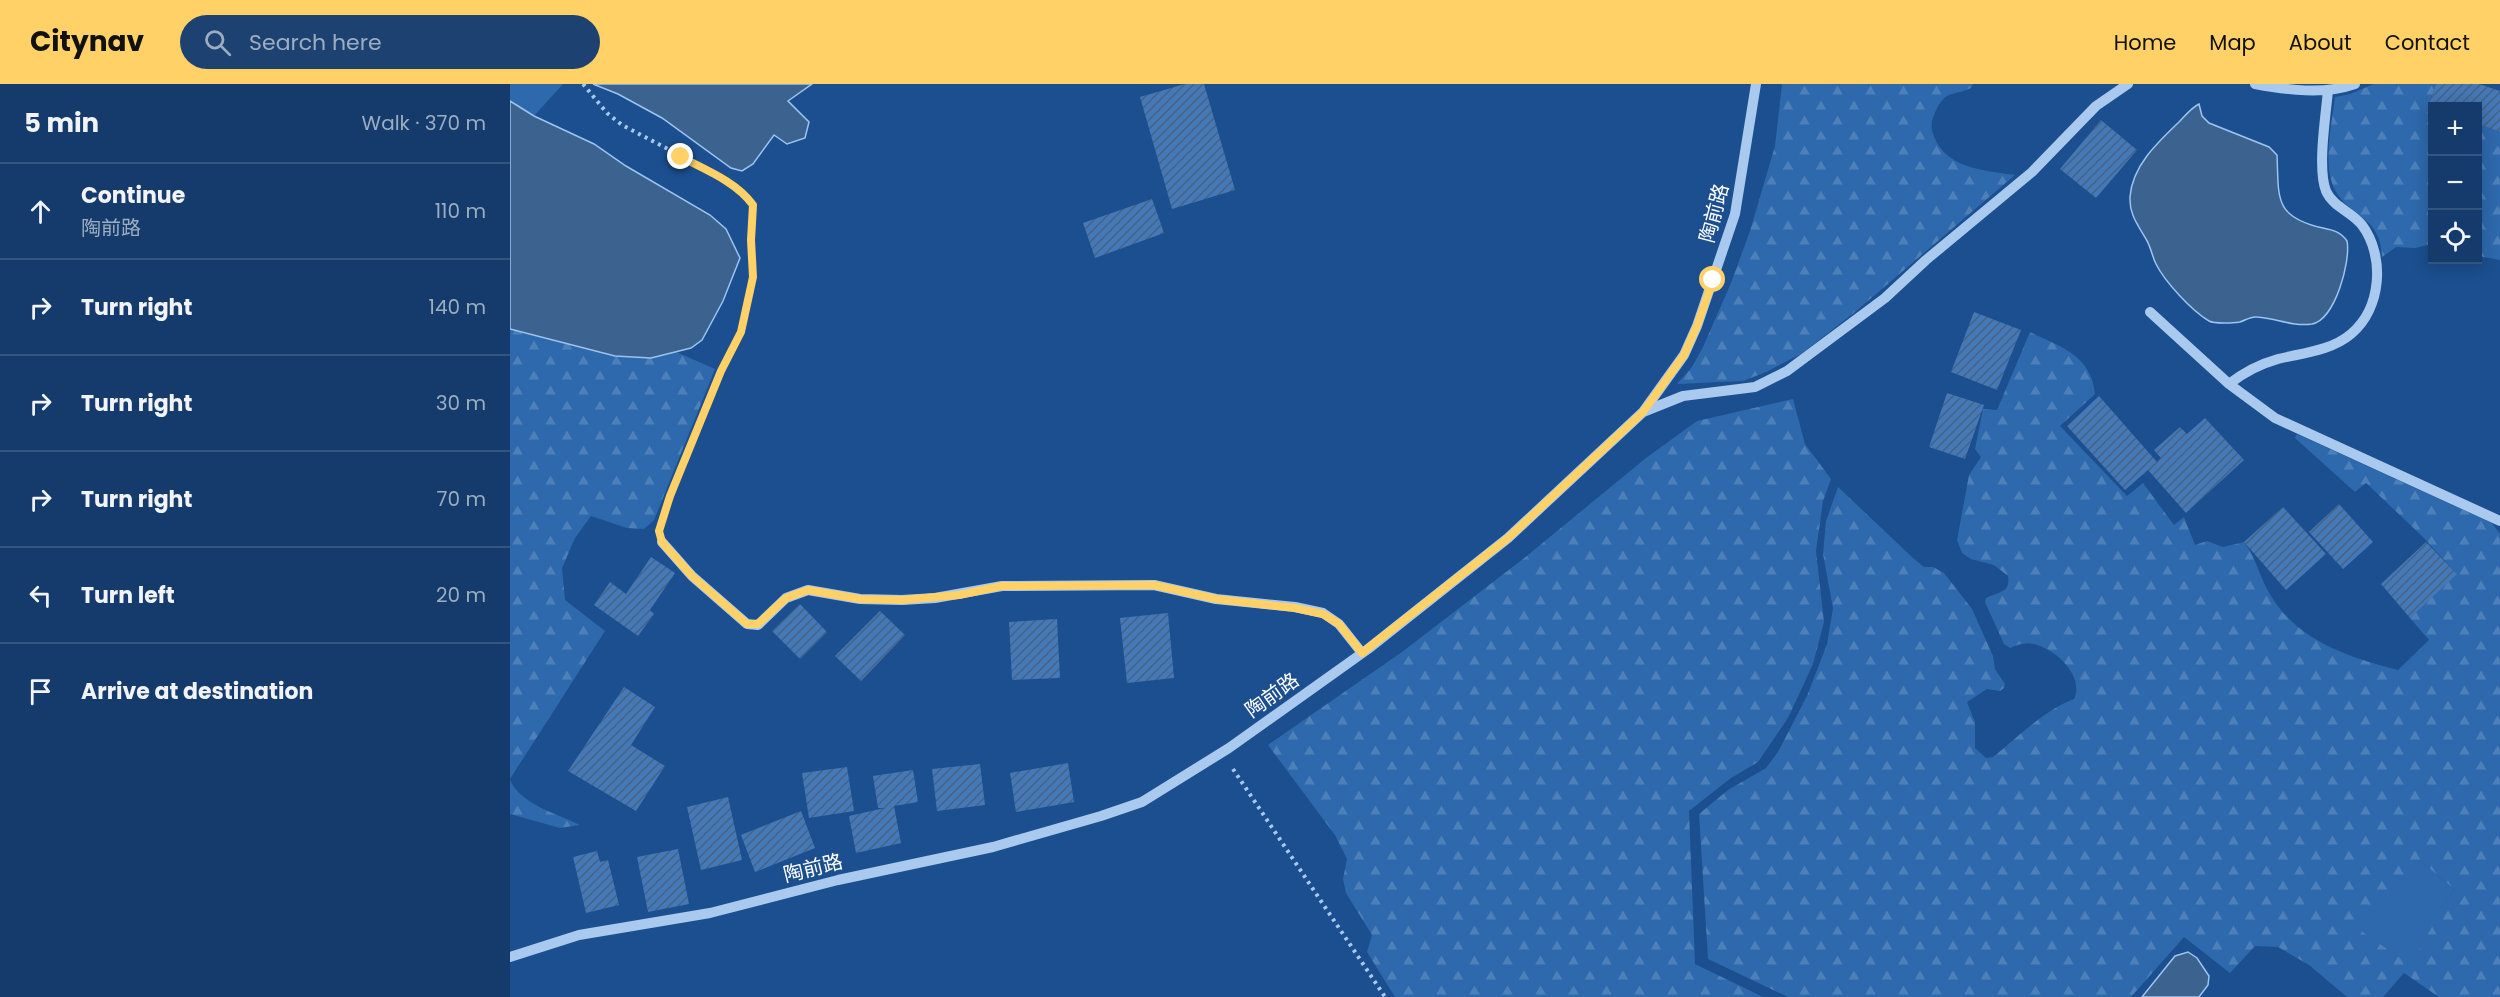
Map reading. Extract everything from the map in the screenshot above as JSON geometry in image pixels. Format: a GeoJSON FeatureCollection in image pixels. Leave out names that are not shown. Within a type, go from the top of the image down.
{"type":"FeatureCollection","features":[{"type":"Feature","properties":{"kind":"street","name":"陶前路"},"geometry":{"type":"LineString","coordinates":[[510,957],[579,935],[710,913],[838,880],[993,847],[1142,802],[1222,753],[1362,653],[1508,538],[1643,412],[1684,355],[1697,326],[1735,214],[1756,84]]}},
{"type":"Feature","properties":{"kind":"street"},"geometry":{"type":"LineString","coordinates":[[1643,412],[1683,396],[1755,387],[1787,371],[1885,298],[1926,260],[2032,171],[2096,106],[2128,84]]}},
{"type":"Feature","properties":{"kind":"street"},"geometry":{"type":"LineString","coordinates":[[2255,84],[2328,90],[2339,90],[2355,84]]}},
{"type":"Feature","properties":{"kind":"street"},"geometry":{"type":"LineString","coordinates":[[2229,384],[2258,366],[2317,350],[2351,334],[2363,320],[2371,302],[2377,280],[2378,263],[2375,247],[2361,224],[2337,206],[2326,191],[2322,166],[2328,90]]}},
{"type":"Feature","properties":{"kind":"street"},"geometry":{"type":"LineString","coordinates":[[2150,312],[2229,384],[2275,418],[2500,521]]}},
{"type":"Feature","properties":{"kind":"street"},"geometry":{"type":"LineString","coordinates":[[662,542],[692,576],[747,624],[758,624],[786,598],[808,590],[860,599],[902,600],[951,596],[1002,586],[1154,585],[1216,599],[1295,608],[1323,614],[1339,624],[1362,653]]}},
{"type":"Feature","properties":{"kind":"path"},"geometry":{"type":"LineString","coordinates":[[583,84],[607,113],[622,125],[708,170],[742,193],[754,208],[751,233],[753,277],[741,332],[721,371],[670,496],[659,531],[662,542]]}},
{"type":"Feature","properties":{"kind":"path"},"geometry":{"type":"LineString","coordinates":[[1222,753],[1384,997]]}},
{"type":"Feature","properties":{"kind":"green space"},"geometry":{"type":"Polygon","coordinates":[[[510,84],[563,84],[534,116],[510,101],[510,84]]]}},
{"type":"Feature","properties":{"kind":"green space"},"geometry":{"type":"Polygon","coordinates":[[[1782,84],[1973,84],[1971,88],[1949,95],[1941,102],[1932,121],[1935,138],[1950,158],[1960,163],[1981,170],[2015,175],[1855,312],[1801,354],[1743,381],[1677,384],[1692,367],[1703,347],[1731,283],[1750,231],[1775,146],[1782,84]]]}},
{"type":"Feature","properties":{"kind":"green space"},"geometry":{"type":"Polygon","coordinates":[[[2374,84],[2436,84],[2426,113],[2428,114],[2428,245],[2415,248],[2396,247],[2382,257],[2380,243],[2371,225],[2349,207],[2335,190],[2331,180],[2328,157],[2335,97],[2350,94],[2374,84]]]}},
{"type":"Feature","properties":{"kind":"green space"},"geometry":{"type":"Polygon","coordinates":[[[2482,125],[2500,132],[2500,260],[2482,257],[2482,125]]]}},
{"type":"Feature","properties":{"kind":"green space"},"geometry":{"type":"Polygon","coordinates":[[[510,329],[615,356],[651,358],[674,351],[715,369],[654,520],[644,529],[627,528],[591,516],[575,538],[562,568],[565,600],[605,631],[510,779],[510,329]]]}},
{"type":"Feature","properties":{"kind":"green space"},"geometry":{"type":"Polygon","coordinates":[[[2030,332],[2073,354],[2088,370],[2095,394],[2060,426],[2127,496],[2143,483],[2174,525],[2184,517],[2195,545],[2207,541],[2223,547],[2244,542],[2271,596],[2295,625],[2310,636],[2344,653],[2398,670],[2429,640],[2410,618],[2456,573],[2422,536],[2366,483],[2355,492],[2295,438],[2297,434],[2492,523],[2500,534],[2500,997],[2439,997],[2404,973],[2383,997],[2347,997],[2309,965],[2278,947],[2255,946],[2230,973],[2184,937],[2131,997],[1788,997],[1708,959],[1699,814],[1728,790],[1766,768],[1778,752],[1807,696],[1827,644],[1833,608],[1823,554],[1826,521],[1838,487],[1924,567],[1933,567],[1944,573],[1972,609],[1993,656],[1995,669],[2005,684],[2000,691],[1987,689],[1967,702],[1975,722],[1975,748],[1986,758],[1993,757],[2052,710],[2074,699],[2075,681],[2066,664],[2059,657],[2033,644],[2010,648],[2004,644],[1985,602],[1986,598],[2006,589],[2008,576],[1994,565],[1971,559],[1962,553],[1957,540],[1969,475],[1981,457],[1975,449],[1983,409],[1997,410],[2030,332]],[[2419,860],[2427,921],[2455,890],[2419,860]]]}},
{"type":"Feature","properties":{"kind":"green space"},"geometry":{"type":"Polygon","coordinates":[[[1793,399],[1805,444],[1831,479],[1823,501],[1816,551],[1824,622],[1813,664],[1788,718],[1758,762],[1731,778],[1689,811],[1695,964],[1763,997],[1395,997],[1367,952],[1372,935],[1346,893],[1343,879],[1347,859],[1335,835],[1268,745],[1402,652],[1523,559],[1646,458],[1697,421],[1793,399]]]}},
{"type":"Feature","properties":{"kind":"green space"},"geometry":{"type":"Polygon","coordinates":[[[510,780],[522,796],[531,802],[580,825],[560,828],[510,814],[510,780]]]}},
{"type":"Feature","properties":{"kind":"green space"},"geometry":{"type":"Polygon","coordinates":[[[2419,860],[2455,890],[2428,921],[2432,927],[2410,965],[2357,928],[2419,860]]]}},
{"type":"Feature","properties":{"kind":"shaded area"},"geometry":{"type":"Polygon","coordinates":[[[593,84],[812,84],[788,101],[809,122],[805,138],[787,144],[774,135],[753,164],[742,171],[731,168],[662,118],[618,94],[593,84]]]}},
{"type":"Feature","properties":{"kind":"shaded area"},"geometry":{"type":"Polygon","coordinates":[[[510,101],[534,116],[594,144],[626,166],[710,215],[726,229],[740,258],[723,301],[702,340],[691,348],[651,358],[615,356],[510,329],[510,101]]]}},
{"type":"Feature","properties":{"kind":"shaded area"},"geometry":{"type":"Polygon","coordinates":[[[2199,104],[2202,116],[2209,123],[2269,147],[2277,155],[2279,194],[2287,211],[2295,218],[2342,235],[2347,241],[2348,250],[2340,288],[2328,312],[2320,320],[2312,324],[2255,317],[2240,322],[2209,321],[2180,296],[2156,264],[2148,242],[2133,214],[2130,203],[2132,186],[2147,155],[2188,112],[2199,104]]]}},
{"type":"Feature","properties":{"kind":"shaded area"},"geometry":{"type":"Polygon","coordinates":[[[2188,952],[2197,958],[2209,976],[2208,985],[2199,997],[2142,997],[2175,956],[2188,952]]]}},
{"type":"Feature","properties":{"kind":"building"},"geometry":{"type":"Polygon","coordinates":[[[1185,84],[1204,84],[1235,190],[1172,209],[1140,97],[1185,84]]]}},
{"type":"Feature","properties":{"kind":"building"},"geometry":{"type":"Polygon","coordinates":[[[2436,84],[2479,84],[2500,91],[2500,132],[2482,125],[2482,102],[2430,102],[2436,84]]]}},
{"type":"Feature","properties":{"kind":"building"},"geometry":{"type":"Polygon","coordinates":[[[2101,120],[2137,150],[2096,198],[2060,169],[2101,120]]]}},
{"type":"Feature","properties":{"kind":"building"},"geometry":{"type":"Polygon","coordinates":[[[1152,199],[1164,233],[1095,258],[1083,223],[1152,199]]]}},
{"type":"Feature","properties":{"kind":"building"},"geometry":{"type":"Polygon","coordinates":[[[1974,312],[2021,330],[1997,390],[1951,372],[1974,312]]]}},
{"type":"Feature","properties":{"kind":"building"},"geometry":{"type":"Polygon","coordinates":[[[1947,393],[1984,405],[1965,459],[1929,447],[1947,393]]]}},
{"type":"Feature","properties":{"kind":"building"},"geometry":{"type":"Polygon","coordinates":[[[2099,396],[2157,462],[2161,458],[2154,450],[2180,427],[2187,434],[2205,418],[2244,460],[2186,513],[2148,470],[2125,490],[2067,426],[2099,396]]]}},
{"type":"Feature","properties":{"kind":"building"},"geometry":{"type":"Polygon","coordinates":[[[2339,504],[2373,542],[2343,569],[2309,532],[2339,504]]]}},
{"type":"Feature","properties":{"kind":"building"},"geometry":{"type":"Polygon","coordinates":[[[2283,507],[2326,554],[2286,590],[2244,542],[2283,507]]]}},
{"type":"Feature","properties":{"kind":"building"},"geometry":{"type":"Polygon","coordinates":[[[2426,542],[2457,574],[2410,618],[2381,584],[2426,542]]]}},
{"type":"Feature","properties":{"kind":"building"},"geometry":{"type":"Polygon","coordinates":[[[651,557],[675,573],[650,610],[654,614],[638,636],[594,605],[610,582],[626,594],[651,557]]]}},
{"type":"Feature","properties":{"kind":"building"},"geometry":{"type":"Polygon","coordinates":[[[800,604],[827,632],[800,659],[772,631],[800,604]]]}},
{"type":"Feature","properties":{"kind":"building"},"geometry":{"type":"Polygon","coordinates":[[[880,611],[905,635],[861,681],[835,656],[880,611]]]}},
{"type":"Feature","properties":{"kind":"building"},"geometry":{"type":"Polygon","coordinates":[[[1168,613],[1174,678],[1127,683],[1120,618],[1168,613]]]}},
{"type":"Feature","properties":{"kind":"building"},"geometry":{"type":"Polygon","coordinates":[[[1057,619],[1060,678],[1012,680],[1009,622],[1057,619]]]}},
{"type":"Feature","properties":{"kind":"building"},"geometry":{"type":"Polygon","coordinates":[[[624,687],[655,707],[631,745],[665,766],[636,811],[568,771],[624,687]]]}},
{"type":"Feature","properties":{"kind":"building"},"geometry":{"type":"Polygon","coordinates":[[[1068,763],[1074,802],[1016,812],[1010,773],[1068,763]]]}},
{"type":"Feature","properties":{"kind":"building"},"geometry":{"type":"Polygon","coordinates":[[[980,764],[985,805],[937,811],[932,769],[980,764]]]}},
{"type":"Feature","properties":{"kind":"building"},"geometry":{"type":"Polygon","coordinates":[[[847,767],[854,811],[809,818],[802,773],[847,767]]]}},
{"type":"Feature","properties":{"kind":"building"},"geometry":{"type":"Polygon","coordinates":[[[913,770],[918,802],[894,806],[901,843],[856,853],[849,816],[885,808],[878,808],[873,776],[913,770]]]}},
{"type":"Feature","properties":{"kind":"building"},"geometry":{"type":"Polygon","coordinates":[[[728,797],[742,860],[701,870],[687,807],[728,797]]]}},
{"type":"Feature","properties":{"kind":"building"},"geometry":{"type":"Polygon","coordinates":[[[801,811],[815,848],[755,872],[741,835],[801,811]]]}},
{"type":"Feature","properties":{"kind":"building"},"geometry":{"type":"Polygon","coordinates":[[[678,849],[689,904],[648,912],[637,857],[678,849]]]}},
{"type":"Feature","properties":{"kind":"building"},"geometry":{"type":"Polygon","coordinates":[[[597,851],[600,862],[608,860],[619,905],[586,913],[573,857],[597,851]]]}},
{"type":"Feature","properties":{"kind":"route"},"geometry":{"type":"LineString","coordinates":[[681,157],[708,170],[742,193],[753,205],[751,254],[753,277],[741,332],[721,371],[670,496],[659,531],[662,542],[692,576],[736,617],[747,624],[758,624],[786,598],[808,590],[860,599],[902,600],[959,595],[1002,586],[1154,585],[1216,599],[1295,608],[1323,614],[1339,624],[1362,653],[1508,538],[1643,412],[1684,355],[1713,280]]}}]}
